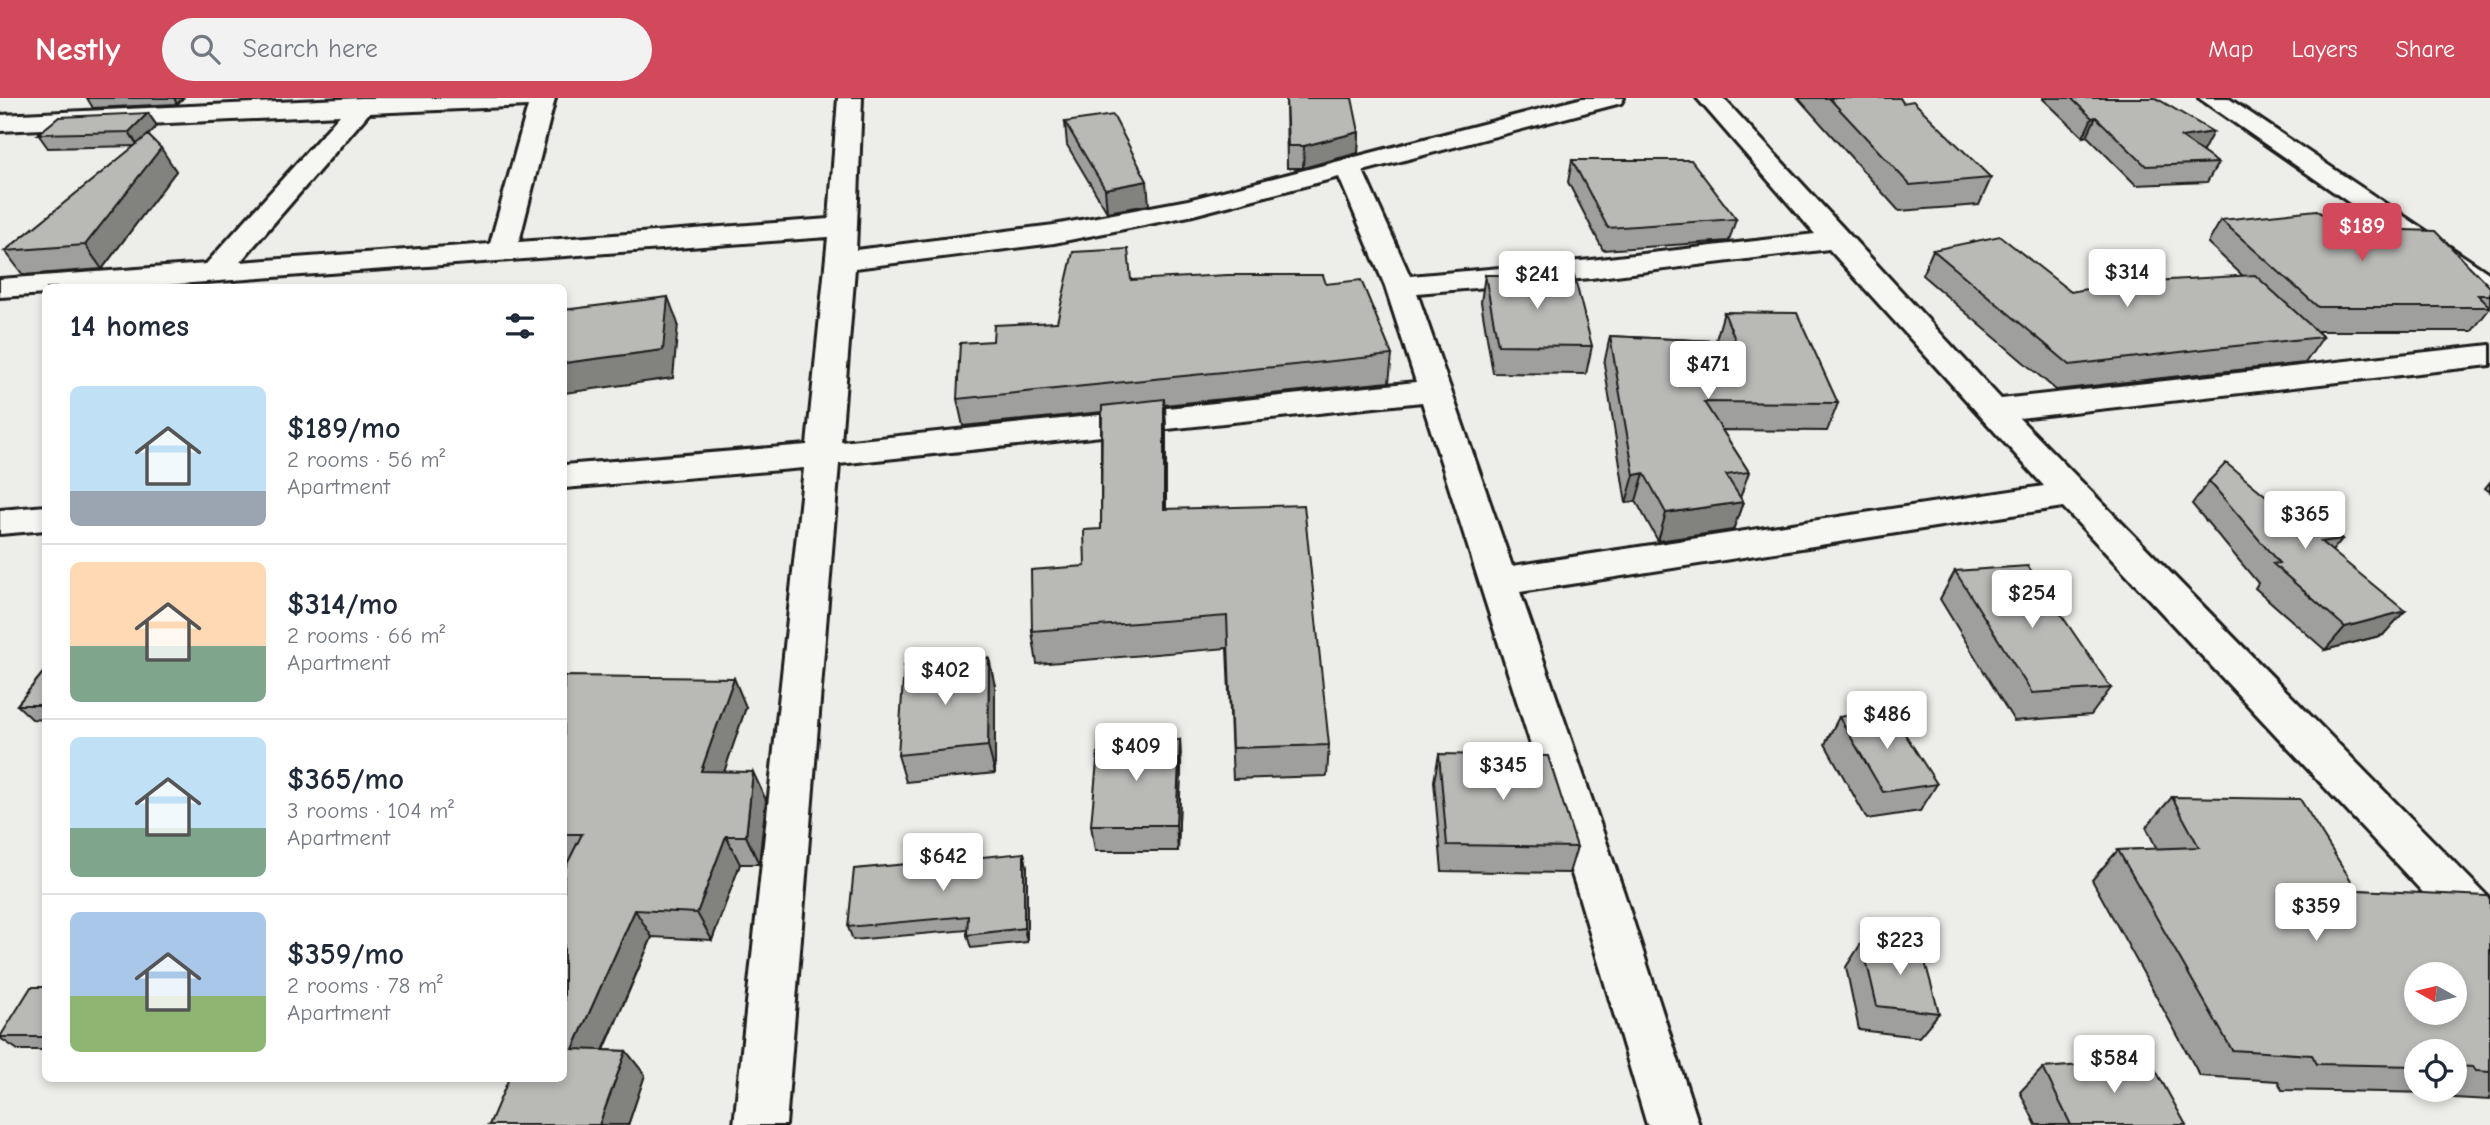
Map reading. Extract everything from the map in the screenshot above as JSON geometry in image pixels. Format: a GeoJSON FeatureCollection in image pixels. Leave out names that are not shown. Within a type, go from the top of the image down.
{"type":"FeatureCollection","features":[{"type":"Feature","properties":{"kind":"street"},"geometry":{"type":"LineString","coordinates":[[0,123],[542,98],[502,252]]}},
{"type":"Feature","properties":{"kind":"street"},"geometry":{"type":"LineString","coordinates":[[760,1125],[841,261],[850,98]]}},
{"type":"Feature","properties":{"kind":"street"},"geometry":{"type":"LineString","coordinates":[[841,261],[1068,232],[1189,208],[1612,98]]}},
{"type":"Feature","properties":{"kind":"street"},"geometry":{"type":"LineString","coordinates":[[1709,98],[1834,240],[1995,410],[2070,494],[2490,931]]}},
{"type":"Feature","properties":{"kind":"street"},"geometry":{"type":"LineString","coordinates":[[2211,98],[2490,287]]}},
{"type":"Feature","properties":{"kind":"street"},"geometry":{"type":"LineString","coordinates":[[214,273],[362,106]]}},
{"type":"Feature","properties":{"kind":"street"},"geometry":{"type":"LineString","coordinates":[[1348,168],[1400,286],[1436,390],[1601,893],[1673,1125]]}},
{"type":"Feature","properties":{"kind":"street"},"geometry":{"type":"LineString","coordinates":[[57,284],[843,227]]}},
{"type":"Feature","properties":{"kind":"street"},"geometry":{"type":"LineString","coordinates":[[1400,286],[1591,268],[1834,240]]}},
{"type":"Feature","properties":{"kind":"street"},"geometry":{"type":"LineString","coordinates":[[0,288],[42,285]]}},
{"type":"Feature","properties":{"kind":"street"},"geometry":{"type":"LineString","coordinates":[[1995,410],[2490,355]]}},
{"type":"Feature","properties":{"kind":"street"},"geometry":{"type":"LineString","coordinates":[[567,476],[823,455],[1436,390]]}},
{"type":"Feature","properties":{"kind":"street"},"geometry":{"type":"LineString","coordinates":[[1497,582],[2070,494]]}},
{"type":"Feature","properties":{"kind":"street"},"geometry":{"type":"LineString","coordinates":[[0,522],[42,518]]}},
{"type":"Feature","properties":{"kind":"building"},"geometry":{"type":"Polygon","coordinates":[[[1286,98],[1352,98],[1359,132],[1304,146],[1288,146],[1286,98]]]}},
{"type":"Feature","properties":{"kind":"building"},"geometry":{"type":"Polygon","coordinates":[[[1829,98],[1900,98],[1903,103],[1913,101],[1991,178],[1910,185],[1829,98]]]}},
{"type":"Feature","properties":{"kind":"building"},"geometry":{"type":"Polygon","coordinates":[[[2071,98],[2156,98],[2213,132],[2181,137],[2218,163],[2146,166],[2096,117],[2092,118],[2071,98]]]}},
{"type":"Feature","properties":{"kind":"building"},"geometry":{"type":"Polygon","coordinates":[[[148,113],[129,132],[38,134],[59,117],[148,113]]]}},
{"type":"Feature","properties":{"kind":"building"},"geometry":{"type":"Polygon","coordinates":[[[1113,115],[1147,181],[1105,189],[1065,122],[1113,115]]]}},
{"type":"Feature","properties":{"kind":"building"},"geometry":{"type":"Polygon","coordinates":[[[148,135],[161,148],[85,245],[5,251],[148,135]]]}},
{"type":"Feature","properties":{"kind":"building"},"geometry":{"type":"Polygon","coordinates":[[[1572,160],[1691,160],[1736,219],[1608,228],[1572,160]]]}},
{"type":"Feature","properties":{"kind":"building"},"geometry":{"type":"Polygon","coordinates":[[[2317,210],[2340,228],[2435,231],[2490,287],[2490,295],[2478,295],[2490,307],[2318,307],[2221,220],[2317,210]]]}},
{"type":"Feature","properties":{"kind":"building"},"geometry":{"type":"Polygon","coordinates":[[[2000,236],[2071,292],[2118,283],[2255,275],[2323,337],[2070,365],[1933,250],[2000,236]]]}},
{"type":"Feature","properties":{"kind":"building"},"geometry":{"type":"Polygon","coordinates":[[[1128,249],[1131,280],[1228,275],[1323,275],[1326,284],[1361,280],[1392,355],[957,399],[960,343],[993,341],[994,325],[1057,322],[1073,252],[1128,249]]]}},
{"type":"Feature","properties":{"kind":"building"},"geometry":{"type":"Polygon","coordinates":[[[1485,275],[1574,275],[1592,346],[1498,345],[1485,275]]]}},
{"type":"Feature","properties":{"kind":"building"},"geometry":{"type":"Polygon","coordinates":[[[668,297],[663,350],[567,363],[567,310],[668,297]]]}},
{"type":"Feature","properties":{"kind":"building"},"geometry":{"type":"Polygon","coordinates":[[[1724,312],[1797,313],[1838,403],[1704,402],[1749,472],[1726,475],[1743,502],[1666,513],[1644,473],[1634,475],[1610,336],[1736,342],[1724,312]]]}},
{"type":"Feature","properties":{"kind":"building"},"geometry":{"type":"Polygon","coordinates":[[[1164,399],[1164,509],[1304,505],[1329,745],[1232,748],[1227,616],[1032,631],[1031,570],[1085,566],[1084,530],[1101,529],[1102,406],[1164,399]]]}},
{"type":"Feature","properties":{"kind":"building"},"geometry":{"type":"Polygon","coordinates":[[[2226,463],[2276,504],[2304,501],[2342,539],[2321,542],[2405,611],[2345,627],[2273,564],[2279,563],[2209,481],[2226,463]]]}},
{"type":"Feature","properties":{"kind":"building"},"geometry":{"type":"Polygon","coordinates":[[[2028,566],[2111,688],[2032,693],[1955,571],[2028,566]]]}},
{"type":"Feature","properties":{"kind":"building"},"geometry":{"type":"Polygon","coordinates":[[[989,658],[988,746],[898,755],[904,666],[989,658]]]}},
{"type":"Feature","properties":{"kind":"building"},"geometry":{"type":"Polygon","coordinates":[[[42,674],[42,705],[17,705],[42,674]]]}},
{"type":"Feature","properties":{"kind":"building"},"geometry":{"type":"Polygon","coordinates":[[[567,676],[734,678],[701,771],[753,772],[746,836],[726,836],[697,913],[635,910],[573,1049],[626,1051],[599,1125],[489,1125],[507,1082],[567,1082],[567,864],[582,834],[567,834],[567,676]]]}},
{"type":"Feature","properties":{"kind":"building"},"geometry":{"type":"Polygon","coordinates":[[[1889,709],[1937,784],[1883,792],[1839,717],[1889,709]]]}},
{"type":"Feature","properties":{"kind":"building"},"geometry":{"type":"Polygon","coordinates":[[[1099,740],[1180,740],[1176,825],[1091,825],[1099,740]]]}},
{"type":"Feature","properties":{"kind":"building"},"geometry":{"type":"Polygon","coordinates":[[[1439,754],[1548,756],[1577,847],[1447,845],[1439,754]]]}},
{"type":"Feature","properties":{"kind":"building"},"geometry":{"type":"Polygon","coordinates":[[[2172,797],[2300,799],[2357,890],[2487,896],[2490,899],[2490,1072],[2476,1071],[2473,1067],[2467,1067],[2467,1039],[2404,1039],[2404,1066],[2317,1064],[2312,1055],[2232,1050],[2118,850],[2199,847],[2172,797]]]}},
{"type":"Feature","properties":{"kind":"building"},"geometry":{"type":"Polygon","coordinates":[[[1024,853],[1024,928],[967,935],[968,916],[848,927],[854,869],[1024,853]]]}},
{"type":"Feature","properties":{"kind":"building"},"geometry":{"type":"Polygon","coordinates":[[[1862,942],[1921,947],[1939,1013],[1877,1006],[1862,942]]]}},
{"type":"Feature","properties":{"kind":"building"},"geometry":{"type":"Polygon","coordinates":[[[31,987],[42,987],[42,1037],[0,1037],[31,987]]]}},
{"type":"Feature","properties":{"kind":"building"},"geometry":{"type":"Polygon","coordinates":[[[2150,1060],[2186,1125],[2071,1125],[2043,1068],[2150,1060]]]}}]}
